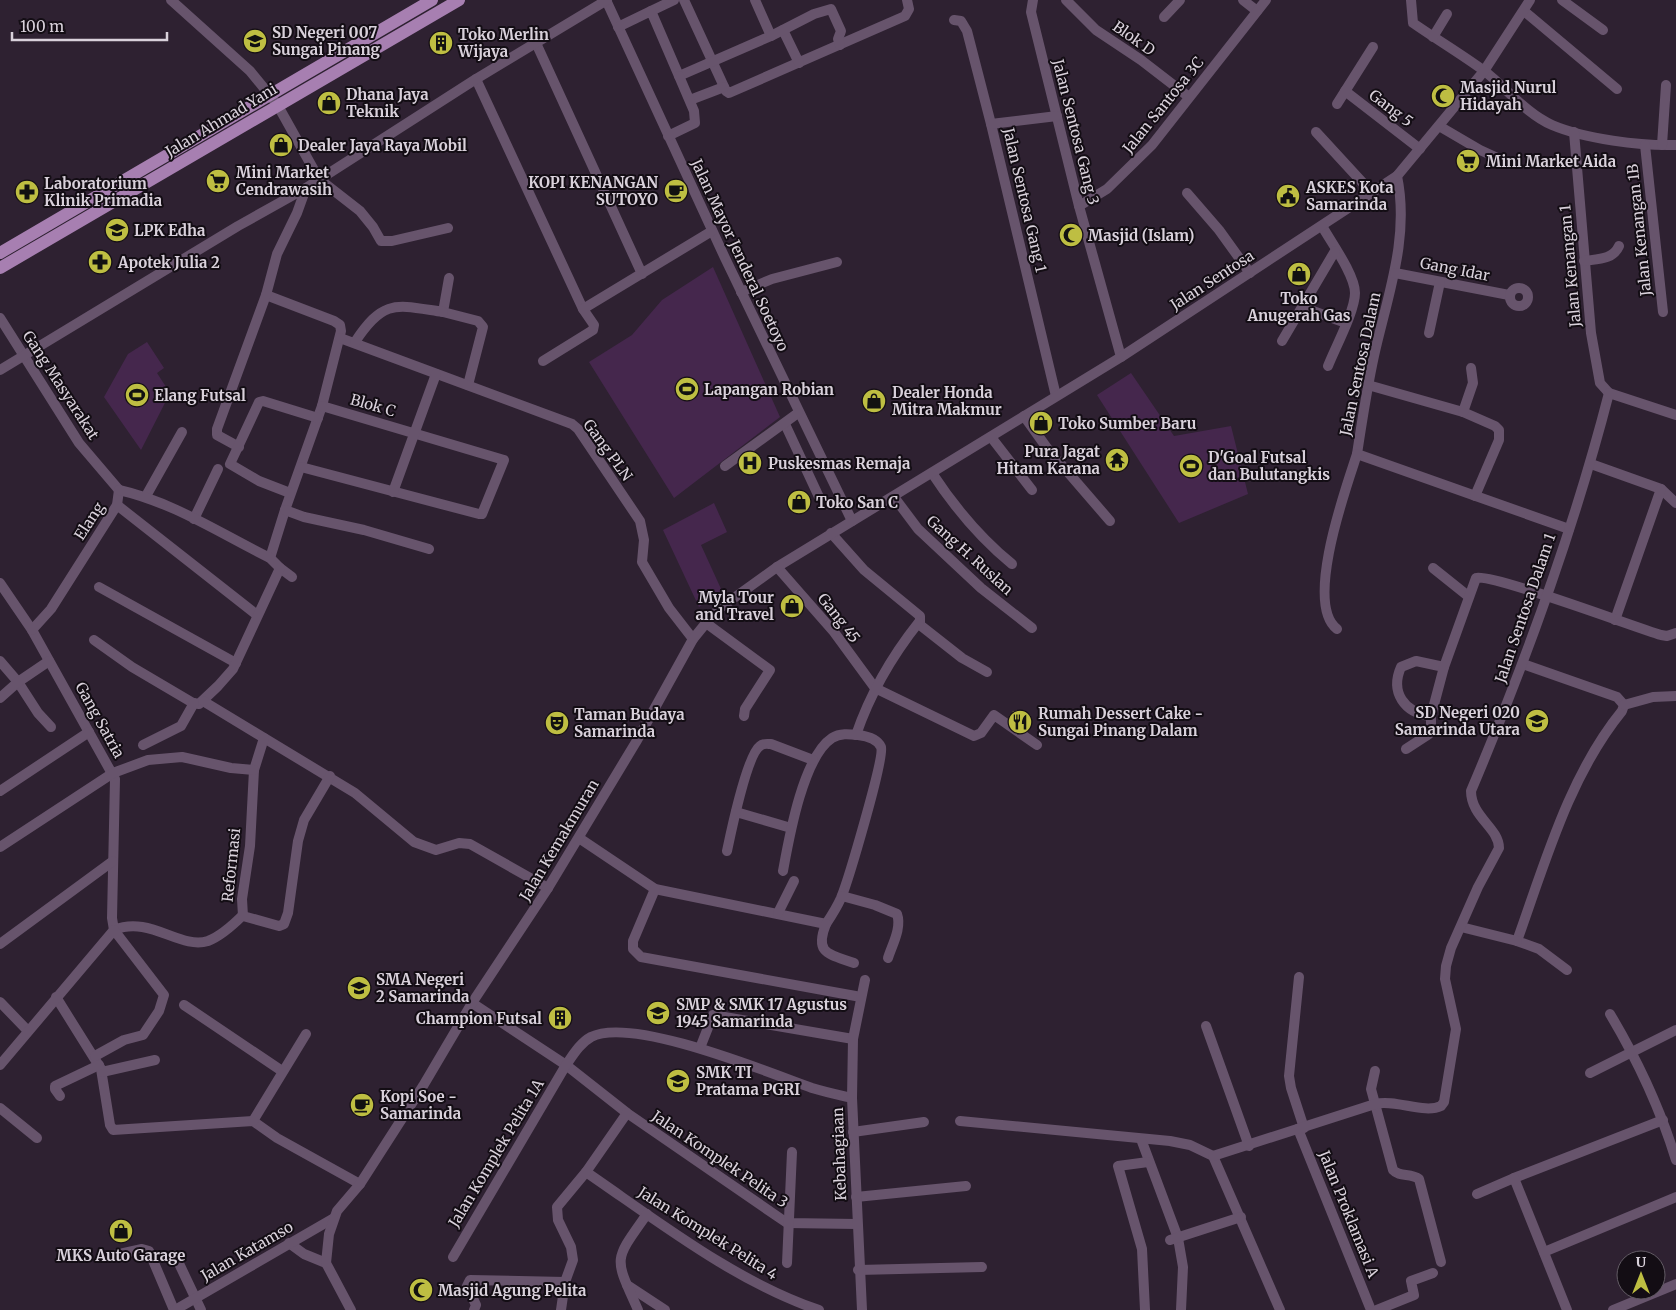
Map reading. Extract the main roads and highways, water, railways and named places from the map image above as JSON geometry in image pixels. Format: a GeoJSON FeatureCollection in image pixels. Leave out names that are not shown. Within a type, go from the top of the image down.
{"type":"FeatureCollection","features":[{"type":"Feature","properties":{"kind":"main road","name":"Jalan Ahmad Yani"},"geometry":{"type":"LineString","coordinates":[[0,268],[239,130],[277,104],[459,0]]}},
{"type":"Feature","properties":{"kind":"main road","name":"Jalan Ahmad Yani"},"geometry":{"type":"LineString","coordinates":[[0,253],[425,2]]}},
{"type":"Feature","properties":{"kind":"place","name":"SD Negeri 007 Sungai Pinang"},"geometry":{"type":"Point","coordinates":[255,41]}},
{"type":"Feature","properties":{"kind":"place","name":"Toko Merlin Wijaya"},"geometry":{"type":"Point","coordinates":[441,43]}},
{"type":"Feature","properties":{"kind":"place","name":"Masjid Nurul Hidayah"},"geometry":{"type":"Point","coordinates":[1443,96]}},
{"type":"Feature","properties":{"kind":"place","name":"Dhana Jaya Teknik"},"geometry":{"type":"Point","coordinates":[329,103]}},
{"type":"Feature","properties":{"kind":"place","name":"Dealer Jaya Raya Mobil"},"geometry":{"type":"Point","coordinates":[281,145]}},
{"type":"Feature","properties":{"kind":"place","name":"Mini Market Aida"},"geometry":{"type":"Point","coordinates":[1468,161]}},
{"type":"Feature","properties":{"kind":"place","name":"Mini Market Cendrawasih"},"geometry":{"type":"Point","coordinates":[218,181]}},
{"type":"Feature","properties":{"kind":"place","name":"KOPI KENANGAN SUTOYO"},"geometry":{"type":"Point","coordinates":[676,191]}},
{"type":"Feature","properties":{"kind":"place","name":"Laboratorium Klinik Primadia"},"geometry":{"type":"Point","coordinates":[27,192]}},
{"type":"Feature","properties":{"kind":"place","name":"ASKES Kota Samarinda"},"geometry":{"type":"Point","coordinates":[1288,196]}},
{"type":"Feature","properties":{"kind":"place","name":"LPK Edha"},"geometry":{"type":"Point","coordinates":[117,230]}},
{"type":"Feature","properties":{"kind":"place","name":"Masjid (Islam)"},"geometry":{"type":"Point","coordinates":[1071,235]}},
{"type":"Feature","properties":{"kind":"place","name":"Apotek Julia 2"},"geometry":{"type":"Point","coordinates":[100,262]}},
{"type":"Feature","properties":{"kind":"place","name":"Toko Anugerah Gas"},"geometry":{"type":"Point","coordinates":[1299,274]}},
{"type":"Feature","properties":{"kind":"place","name":"Lapangan Robian"},"geometry":{"type":"Point","coordinates":[687,389]}},
{"type":"Feature","properties":{"kind":"place","name":"Elang Futsal"},"geometry":{"type":"Point","coordinates":[137,395]}},
{"type":"Feature","properties":{"kind":"place","name":"Dealer Honda Mitra Makmur"},"geometry":{"type":"Point","coordinates":[874,401]}},
{"type":"Feature","properties":{"kind":"place","name":"Toko Sumber Baru"},"geometry":{"type":"Point","coordinates":[1041,423]}},
{"type":"Feature","properties":{"kind":"place","name":"Pura Jagat Hitam Karana"},"geometry":{"type":"Point","coordinates":[1117,460]}},
{"type":"Feature","properties":{"kind":"place","name":"Puskesmas Remaja"},"geometry":{"type":"Point","coordinates":[750,463]}},
{"type":"Feature","properties":{"kind":"place","name":"D'Goal Futsal dan Bulutangkis"},"geometry":{"type":"Point","coordinates":[1191,466]}},
{"type":"Feature","properties":{"kind":"place","name":"Toko San C"},"geometry":{"type":"Point","coordinates":[799,502]}},
{"type":"Feature","properties":{"kind":"place","name":"Myla Tour and Travel"},"geometry":{"type":"Point","coordinates":[792,606]}},
{"type":"Feature","properties":{"kind":"place","name":"SD Negeri 020 Samarinda Utara"},"geometry":{"type":"Point","coordinates":[1537,721]}},
{"type":"Feature","properties":{"kind":"place","name":"Rumah Dessert Cake - Sungai Pinang Dalam"},"geometry":{"type":"Point","coordinates":[1020,722]}},
{"type":"Feature","properties":{"kind":"place","name":"Taman Budaya Samarinda"},"geometry":{"type":"Point","coordinates":[557,723]}},
{"type":"Feature","properties":{"kind":"place","name":"SMA Negeri 2 Samarinda"},"geometry":{"type":"Point","coordinates":[359,988]}},
{"type":"Feature","properties":{"kind":"place","name":"SMP & SMK 17 Agustus 1945 Samarinda"},"geometry":{"type":"Point","coordinates":[658,1013]}},
{"type":"Feature","properties":{"kind":"place","name":"Champion Futsal"},"geometry":{"type":"Point","coordinates":[560,1018]}},
{"type":"Feature","properties":{"kind":"place","name":"SMK TI Pratama PGRI"},"geometry":{"type":"Point","coordinates":[678,1081]}},
{"type":"Feature","properties":{"kind":"place","name":"Kopi Soe - Samarinda"},"geometry":{"type":"Point","coordinates":[362,1105]}},
{"type":"Feature","properties":{"kind":"place","name":"MKS Auto Garage"},"geometry":{"type":"Point","coordinates":[121,1231]}},
{"type":"Feature","properties":{"kind":"place","name":"Masjid Agung Pelita"},"geometry":{"type":"Point","coordinates":[421,1290]}}]}
